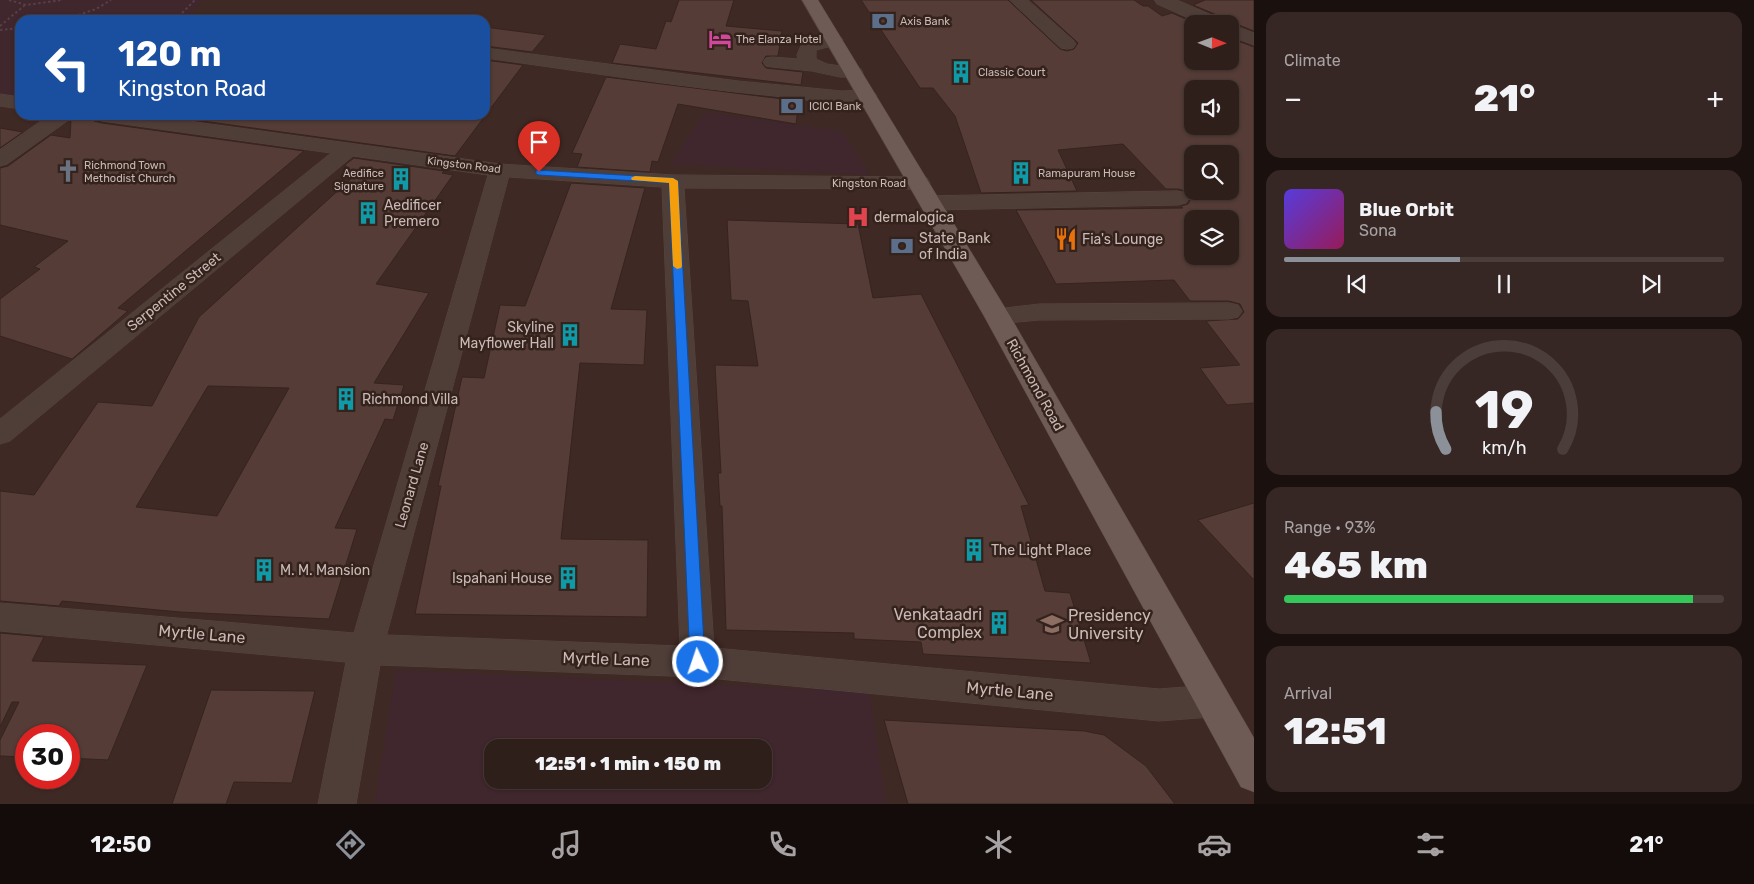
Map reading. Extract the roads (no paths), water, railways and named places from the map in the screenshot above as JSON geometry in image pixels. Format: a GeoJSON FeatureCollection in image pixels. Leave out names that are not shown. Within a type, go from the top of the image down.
{"type":"FeatureCollection","features":[{"type":"Feature","properties":{"kind":"main road","name":"Richmond Road"},"geometry":{"type":"LineString","coordinates":[[810,0],[997,316],[1211,701],[1254,774]]}},
{"type":"Feature","properties":{"kind":"street"},"geometry":{"type":"LineString","coordinates":[[1018,0],[1067,44]]}},
{"type":"Feature","properties":{"kind":"street"},"geometry":{"type":"LineString","coordinates":[[1163,0],[1197,15]]}},
{"type":"Feature","properties":{"kind":"street"},"geometry":{"type":"LineString","coordinates":[[1239,34],[1254,40]]}},
{"type":"Feature","properties":{"kind":"street"},"geometry":{"type":"LineString","coordinates":[[814,66],[806,55],[808,47],[817,42],[834,40]]}},
{"type":"Feature","properties":{"kind":"street"},"geometry":{"type":"LineString","coordinates":[[490,54],[738,87],[842,97],[867,96]]}},
{"type":"Feature","properties":{"kind":"street"},"geometry":{"type":"LineString","coordinates":[[772,62],[814,66],[828,70],[854,73]]}},
{"type":"Feature","properties":{"kind":"street"},"geometry":{"type":"LineString","coordinates":[[0,100],[15,102]]}},
{"type":"Feature","properties":{"kind":"street"},"geometry":{"type":"LineString","coordinates":[[0,160],[56,120]]}},
{"type":"Feature","properties":{"kind":"street","name":"Kingston Road"},"geometry":{"type":"LineString","coordinates":[[137,120],[500,170],[673,181],[925,193],[1178,198]]}},
{"type":"Feature","properties":{"kind":"street","name":"Serpentine Street"},"geometry":{"type":"LineString","coordinates":[[0,434],[348,150]]}},
{"type":"Feature","properties":{"kind":"street","name":"Leonard Lane"},"geometry":{"type":"LineString","coordinates":[[337,804],[366,649],[500,170]]}},
{"type":"Feature","properties":{"kind":"street"},"geometry":{"type":"LineString","coordinates":[[673,181],[698,662]]}},
{"type":"Feature","properties":{"kind":"street"},"geometry":{"type":"LineString","coordinates":[[997,316],[1039,312],[1229,311]]}},
{"type":"Feature","properties":{"kind":"street","name":"Myrtle Lane"},"geometry":{"type":"LineString","coordinates":[[0,617],[366,649],[698,662],[1159,705],[1211,701]]}},
{"type":"Feature","properties":{"kind":"place","name":"Axis Bank"},"geometry":{"type":"Point","coordinates":[883,21]}},
{"type":"Feature","properties":{"kind":"place","name":"The Elanza Hotel"},"geometry":{"type":"Point","coordinates":[720,39]}},
{"type":"Feature","properties":{"kind":"place","name":"Classic Court"},"geometry":{"type":"Point","coordinates":[961,72]}},
{"type":"Feature","properties":{"kind":"place","name":"ICICI Bank"},"geometry":{"type":"Point","coordinates":[792,106]}},
{"type":"Feature","properties":{"kind":"place","name":"Richmond Town Methodist Church"},"geometry":{"type":"Point","coordinates":[68,171]}},
{"type":"Feature","properties":{"kind":"place","name":"Ramapuram House"},"geometry":{"type":"Point","coordinates":[1021,173]}},
{"type":"Feature","properties":{"kind":"place","name":"Aedifice Signature"},"geometry":{"type":"Point","coordinates":[401,179]}},
{"type":"Feature","properties":{"kind":"place","name":"Aedificer Premero"},"geometry":{"type":"Point","coordinates":[368,213]}},
{"type":"Feature","properties":{"kind":"place","name":"dermalogica"},"geometry":{"type":"Point","coordinates":[858,217]}},
{"type":"Feature","properties":{"kind":"place","name":"Fia's Lounge"},"geometry":{"type":"Point","coordinates":[1066,239]}},
{"type":"Feature","properties":{"kind":"place","name":"State Bank of India"},"geometry":{"type":"Point","coordinates":[902,246]}},
{"type":"Feature","properties":{"kind":"place","name":"Skyline Mayflower Hall"},"geometry":{"type":"Point","coordinates":[570,335]}},
{"type":"Feature","properties":{"kind":"place","name":"Richmond Villa"},"geometry":{"type":"Point","coordinates":[346,399]}},
{"type":"Feature","properties":{"kind":"place","name":"The Light Place"},"geometry":{"type":"Point","coordinates":[974,550]}},
{"type":"Feature","properties":{"kind":"place","name":"M. M. Mansion"},"geometry":{"type":"Point","coordinates":[264,570]}},
{"type":"Feature","properties":{"kind":"place","name":"Ispahani House"},"geometry":{"type":"Point","coordinates":[568,578]}},
{"type":"Feature","properties":{"kind":"place","name":"Venkataadri Complex"},"geometry":{"type":"Point","coordinates":[999,623]}},
{"type":"Feature","properties":{"kind":"place","name":"Presidency University"},"geometry":{"type":"Point","coordinates":[1052,624]}}]}
